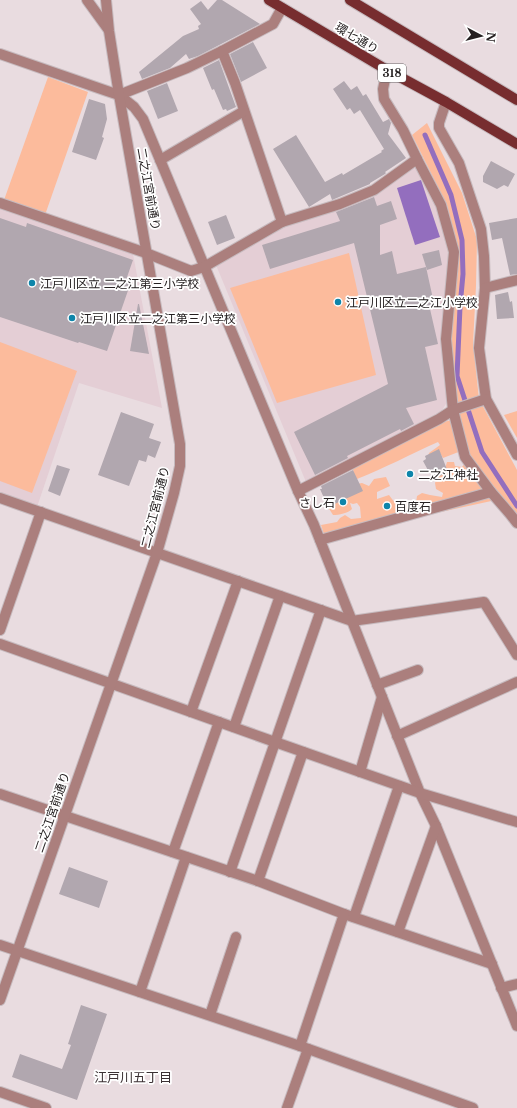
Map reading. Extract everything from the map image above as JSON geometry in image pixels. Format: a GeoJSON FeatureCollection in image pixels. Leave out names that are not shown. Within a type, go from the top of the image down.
{"type":"FeatureCollection","features":[{"type":"Feature","properties":{"kind":"main road","name":"環七通り"},"geometry":{"type":"LineString","coordinates":[[269,0],[387,70],[446,102],[517,144]]}},
{"type":"Feature","properties":{"kind":"main road"},"geometry":{"type":"LineString","coordinates":[[350,0],[517,100]]}},
{"type":"Feature","properties":{"kind":"street"},"geometry":{"type":"LineString","coordinates":[[87,0],[109,31]]}},
{"type":"Feature","properties":{"kind":"street","name":"二之江宮前通り"},"geometry":{"type":"LineString","coordinates":[[0,1000],[157,553],[180,466],[180,444],[119,95],[109,31],[106,0]]}},
{"type":"Feature","properties":{"kind":"street"},"geometry":{"type":"LineString","coordinates":[[119,95],[187,68],[273,24],[282,8]]}},
{"type":"Feature","properties":{"kind":"street"},"geometry":{"type":"LineString","coordinates":[[222,51],[235,83],[282,222]]}},
{"type":"Feature","properties":{"kind":"street"},"geometry":{"type":"LineString","coordinates":[[0,54],[119,95],[134,107],[143,119],[298,491],[320,540],[420,793],[436,826],[517,1026]]}},
{"type":"Feature","properties":{"kind":"street"},"geometry":{"type":"LineString","coordinates":[[387,70],[383,89],[384,99],[404,130],[441,205],[454,252],[446,339],[455,409],[465,457],[517,524]]}},
{"type":"Feature","properties":{"kind":"street"},"geometry":{"type":"LineString","coordinates":[[446,102],[439,123],[439,128],[458,163],[481,230],[484,256],[485,288],[479,348],[482,400],[517,455]]}},
{"type":"Feature","properties":{"kind":"street"},"geometry":{"type":"LineString","coordinates":[[160,160],[244,110]]}},
{"type":"Feature","properties":{"kind":"street"},"geometry":{"type":"LineString","coordinates":[[0,202],[192,271],[204,267],[282,222],[340,204],[374,190],[417,159]]}},
{"type":"Feature","properties":{"kind":"street"},"geometry":{"type":"LineString","coordinates":[[485,288],[517,280]]}},
{"type":"Feature","properties":{"kind":"street"},"geometry":{"type":"LineString","coordinates":[[298,491],[455,409],[482,400]]}},
{"type":"Feature","properties":{"kind":"street"},"geometry":{"type":"LineString","coordinates":[[320,540],[491,492]]}},
{"type":"Feature","properties":{"kind":"street"},"geometry":{"type":"LineString","coordinates":[[0,498],[352,621],[484,602],[517,655]]}},
{"type":"Feature","properties":{"kind":"street"},"geometry":{"type":"LineString","coordinates":[[0,630],[41,512]]}},
{"type":"Feature","properties":{"kind":"street"},"geometry":{"type":"LineString","coordinates":[[191,712],[238,581]]}},
{"type":"Feature","properties":{"kind":"street"},"geometry":{"type":"LineString","coordinates":[[234,727],[280,596]]}},
{"type":"Feature","properties":{"kind":"street"},"geometry":{"type":"LineString","coordinates":[[230,872],[321,610]]}},
{"type":"Feature","properties":{"kind":"street"},"geometry":{"type":"LineString","coordinates":[[0,644],[399,786],[517,822]]}},
{"type":"Feature","properties":{"kind":"street"},"geometry":{"type":"LineString","coordinates":[[377,685],[418,670]]}},
{"type":"Feature","properties":{"kind":"street"},"geometry":{"type":"LineString","coordinates":[[397,736],[517,682]]}},
{"type":"Feature","properties":{"kind":"street"},"geometry":{"type":"LineString","coordinates":[[360,772],[382,697]]}},
{"type":"Feature","properties":{"kind":"street"},"geometry":{"type":"LineString","coordinates":[[173,852],[219,722]]}},
{"type":"Feature","properties":{"kind":"street"},"geometry":{"type":"LineString","coordinates":[[258,881],[303,752]]}},
{"type":"Feature","properties":{"kind":"street"},"geometry":{"type":"LineString","coordinates":[[287,1108],[304,1047],[349,916],[399,786]]}},
{"type":"Feature","properties":{"kind":"street"},"geometry":{"type":"LineString","coordinates":[[0,794],[258,881],[349,916],[492,964]]}},
{"type":"Feature","properties":{"kind":"street"},"geometry":{"type":"LineString","coordinates":[[398,932],[436,826]]}},
{"type":"Feature","properties":{"kind":"street"},"geometry":{"type":"LineString","coordinates":[[140,992],[186,857]]}},
{"type":"Feature","properties":{"kind":"street"},"geometry":{"type":"LineString","coordinates":[[210,1015],[236,937]]}},
{"type":"Feature","properties":{"kind":"street"},"geometry":{"type":"LineString","coordinates":[[0,945],[304,1047],[473,1108]]}},
{"type":"Feature","properties":{"kind":"street"},"geometry":{"type":"LineString","coordinates":[[501,988],[517,984]]}},
{"type":"Feature","properties":{"kind":"street"},"geometry":{"type":"LineString","coordinates":[[0,1092],[46,1108]]}},
{"type":"Feature","properties":{"kind":"shaded area"},"geometry":{"type":"Polygon","coordinates":[[[48,77],[88,92],[45,215],[4,200],[48,77]]]}},
{"type":"Feature","properties":{"kind":"shaded area"},"geometry":{"type":"Polygon","coordinates":[[[427,123],[462,193],[477,240],[473,344],[479,399],[517,470],[517,518],[496,500],[325,537],[321,525],[337,522],[345,515],[351,519],[361,518],[360,507],[357,503],[350,503],[352,509],[346,513],[338,515],[333,515],[328,507],[352,485],[362,483],[369,486],[374,479],[386,477],[390,486],[377,492],[377,499],[389,495],[395,503],[405,502],[410,505],[412,502],[416,503],[417,496],[422,493],[442,497],[443,493],[436,489],[435,483],[438,476],[446,473],[445,469],[447,462],[454,462],[455,466],[462,467],[466,462],[461,451],[443,458],[440,453],[428,457],[429,453],[440,445],[438,442],[357,479],[353,469],[431,425],[460,418],[457,406],[451,340],[458,252],[447,205],[412,135],[427,123]]]}},
{"type":"Feature","properties":{"kind":"shaded area","name":"江戸川区立二之江小学校"},"geometry":{"type":"Polygon","coordinates":[[[417,167],[439,205],[450,247],[444,356],[447,402],[440,414],[306,482],[216,265],[274,231],[374,195],[411,168],[417,167]]]}},
{"type":"Feature","properties":{"kind":"shaded area"},"geometry":{"type":"Polygon","coordinates":[[[421,180],[440,237],[415,245],[397,188],[421,180]]]}},
{"type":"Feature","properties":{"kind":"shaded area","name":"江戸川区立二之江第三小学校"},"geometry":{"type":"Polygon","coordinates":[[[0,206],[133,254],[162,408],[79,383],[37,507],[0,494],[0,206]]]}},
{"type":"Feature","properties":{"kind":"shaded area"},"geometry":{"type":"Polygon","coordinates":[[[349,253],[376,375],[277,403],[230,288],[349,253]]]}},
{"type":"Feature","properties":{"kind":"shaded area"},"geometry":{"type":"Polygon","coordinates":[[[0,342],[77,371],[32,493],[0,481],[0,342]]]}},
{"type":"Feature","properties":{"kind":"shaded area"},"geometry":{"type":"Polygon","coordinates":[[[517,411],[517,438],[504,415],[517,411]]]}},
{"type":"Feature","properties":{"kind":"building"},"geometry":{"type":"Polygon","coordinates":[[[217,0],[222,0],[260,24],[198,56],[189,59],[186,54],[170,68],[142,79],[139,72],[183,36],[199,29],[198,26],[201,24],[190,9],[201,1],[208,10],[217,0]]]}},
{"type":"Feature","properties":{"kind":"building"},"geometry":{"type":"Polygon","coordinates":[[[253,42],[267,68],[241,82],[230,54],[253,42]]]}},
{"type":"Feature","properties":{"kind":"building"},"geometry":{"type":"Polygon","coordinates":[[[219,60],[236,107],[227,111],[226,109],[223,110],[214,89],[212,90],[203,68],[219,60]]]}},
{"type":"Feature","properties":{"kind":"building"},"geometry":{"type":"Polygon","coordinates":[[[344,81],[351,90],[357,86],[363,96],[366,94],[383,122],[389,119],[391,123],[388,134],[406,158],[370,184],[332,200],[330,194],[309,207],[273,149],[296,135],[325,182],[342,173],[343,175],[382,152],[381,151],[384,149],[360,110],[354,114],[350,108],[347,110],[333,89],[344,81]]]}},
{"type":"Feature","properties":{"kind":"building"},"geometry":{"type":"Polygon","coordinates":[[[167,83],[178,111],[158,119],[147,91],[167,83]]]}},
{"type":"Feature","properties":{"kind":"building"},"geometry":{"type":"Polygon","coordinates":[[[89,99],[105,104],[107,119],[102,137],[104,138],[96,160],[72,152],[89,99]]]}},
{"type":"Feature","properties":{"kind":"building"},"geometry":{"type":"Polygon","coordinates":[[[491,161],[515,174],[508,187],[504,185],[497,189],[483,182],[483,176],[491,161]]]}},
{"type":"Feature","properties":{"kind":"building"},"geometry":{"type":"Polygon","coordinates":[[[374,197],[377,206],[391,201],[397,219],[380,225],[380,255],[392,251],[397,274],[426,267],[435,308],[430,309],[438,344],[425,347],[437,400],[406,408],[414,424],[401,431],[400,429],[347,456],[348,458],[315,475],[294,432],[388,384],[354,243],[270,269],[262,245],[340,221],[336,212],[374,197]]]}},
{"type":"Feature","properties":{"kind":"building"},"geometry":{"type":"Polygon","coordinates":[[[226,215],[235,238],[217,245],[208,222],[226,215]]]}},
{"type":"Feature","properties":{"kind":"building"},"geometry":{"type":"Polygon","coordinates":[[[0,218],[26,227],[27,223],[133,260],[126,280],[132,279],[107,351],[0,317],[0,218]]]}},
{"type":"Feature","properties":{"kind":"building"},"geometry":{"type":"Polygon","coordinates":[[[517,218],[517,274],[510,275],[502,238],[492,240],[489,223],[517,218]]]}},
{"type":"Feature","properties":{"kind":"building"},"geometry":{"type":"Polygon","coordinates":[[[439,250],[442,265],[427,270],[422,254],[439,250]]]}},
{"type":"Feature","properties":{"kind":"building"},"geometry":{"type":"Polygon","coordinates":[[[508,292],[510,302],[512,301],[514,318],[497,319],[495,295],[508,292]]]}},
{"type":"Feature","properties":{"kind":"building"},"geometry":{"type":"Polygon","coordinates":[[[139,304],[149,354],[130,351],[139,304]]]}},
{"type":"Feature","properties":{"kind":"building"},"geometry":{"type":"Polygon","coordinates":[[[121,412],[154,424],[149,438],[161,442],[155,458],[148,455],[146,462],[139,460],[129,486],[98,475],[121,412]]]}},
{"type":"Feature","properties":{"kind":"building"},"geometry":{"type":"Polygon","coordinates":[[[439,449],[448,472],[436,478],[433,473],[430,474],[423,461],[426,459],[425,456],[439,449]]]}},
{"type":"Feature","properties":{"kind":"building"},"geometry":{"type":"Polygon","coordinates":[[[57,465],[70,469],[60,496],[48,491],[57,465]]]}},
{"type":"Feature","properties":{"kind":"building"},"geometry":{"type":"Polygon","coordinates":[[[353,470],[363,491],[328,507],[320,489],[322,489],[321,486],[353,470]]]}},
{"type":"Feature","properties":{"kind":"building"},"geometry":{"type":"Polygon","coordinates":[[[69,867],[108,881],[99,908],[59,894],[69,867]]]}},
{"type":"Feature","properties":{"kind":"building"},"geometry":{"type":"Polygon","coordinates":[[[81,1005],[107,1014],[77,1100],[12,1077],[20,1054],[62,1069],[71,1045],[68,1044],[81,1005]]]}},
{"type":"Feature","properties":{"kind":"waterway"},"geometry":{"type":"LineString","coordinates":[[425,135],[451,195],[462,240],[463,274],[457,376],[482,452],[517,506]]}},
{"type":"Feature","properties":{"kind":"place","name":"江戸川区立 二之江第三小学校"},"geometry":{"type":"Point","coordinates":[32,283]}},
{"type":"Feature","properties":{"kind":"place","name":"江戸川区立二之江小学校"},"geometry":{"type":"Point","coordinates":[338,302]}},
{"type":"Feature","properties":{"kind":"place","name":"江戸川区立二之江第三小学校"},"geometry":{"type":"Point","coordinates":[72,318]}},
{"type":"Feature","properties":{"kind":"place","name":"二之江神社"},"geometry":{"type":"Point","coordinates":[410,474]}},
{"type":"Feature","properties":{"kind":"place","name":"さし石"},"geometry":{"type":"Point","coordinates":[343,502]}},
{"type":"Feature","properties":{"kind":"place","name":"百度石"},"geometry":{"type":"Point","coordinates":[387,506]}},
{"type":"Feature","properties":{"kind":"district","name":"江戸川五丁目"},"geometry":{"type":"Point","coordinates":[133,1077]}}]}
